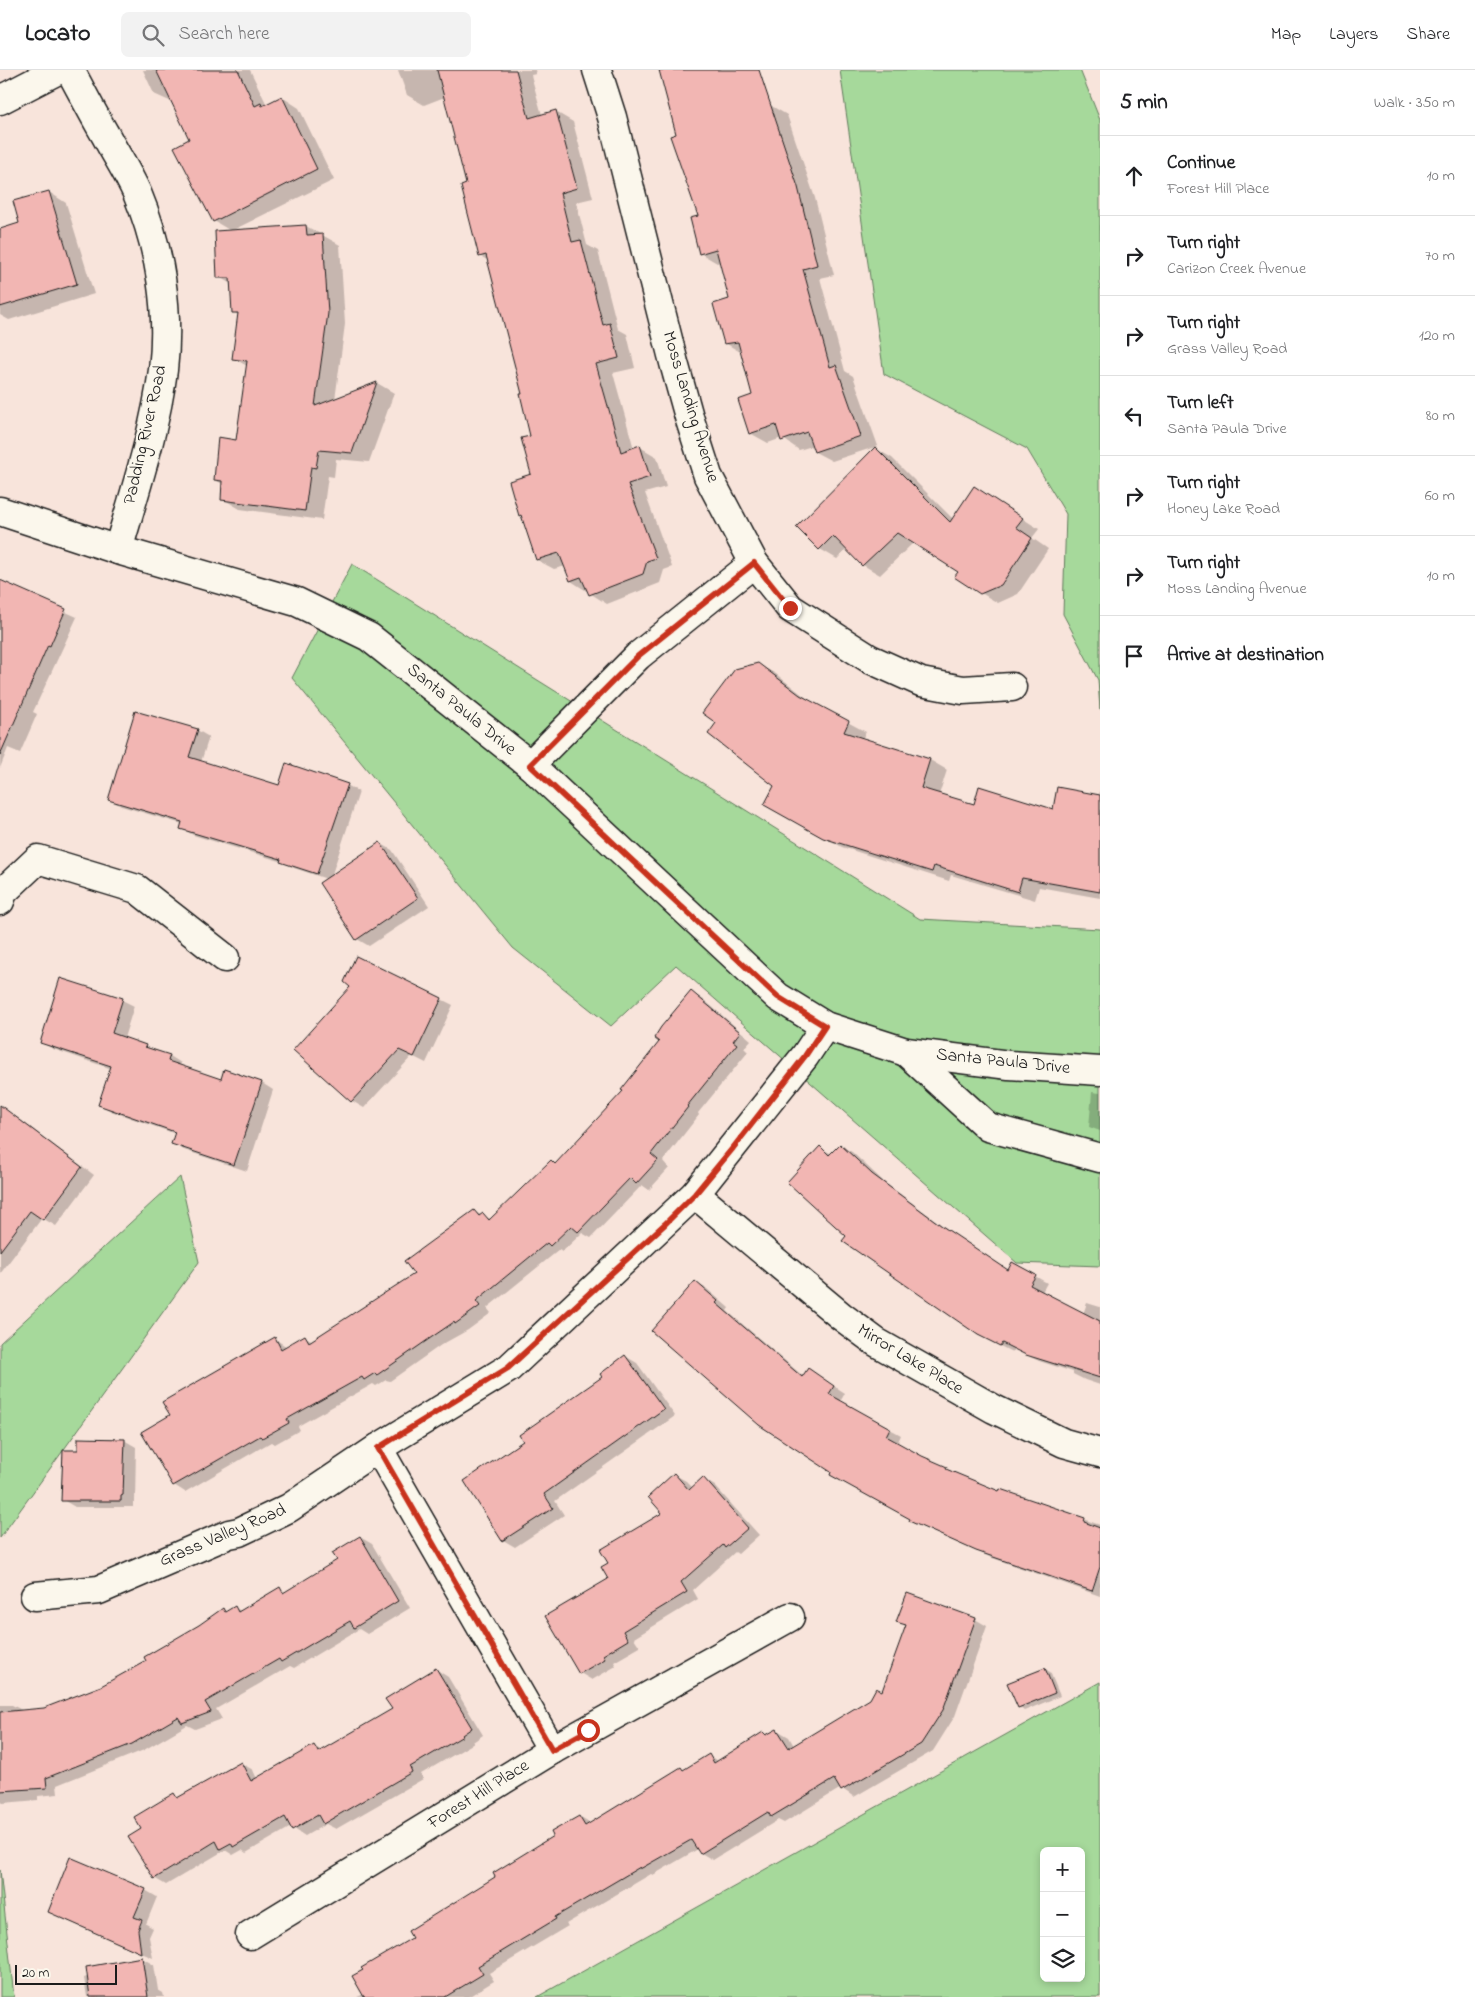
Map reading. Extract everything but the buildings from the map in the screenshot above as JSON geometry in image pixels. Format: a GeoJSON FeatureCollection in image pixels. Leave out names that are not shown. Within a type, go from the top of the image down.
{"type":"FeatureCollection","features":[{"type":"Feature","properties":{"kind":"street"},"geometry":{"type":"LineString","coordinates":[[0,100],[58,70]]}},
{"type":"Feature","properties":{"kind":"street","name":"Padding River Road"},"geometry":{"type":"LineString","coordinates":[[70,70],[136,192],[157,256],[163,292],[165,331],[161,385],[118,550]]}},
{"type":"Feature","properties":{"kind":"street","name":"Moss Landing Avenue"},"geometry":{"type":"LineString","coordinates":[[597,70],[612,116],[689,417],[708,476],[754,563],[790,608],[870,659],[930,684],[963,690],[1012,687]]}},
{"type":"Feature","properties":{"kind":"street","name":"Santa Paula Drive"},"geometry":{"type":"LineString","coordinates":[[0,510],[118,550],[297,602],[369,636],[530,765],[778,997],[825,1026],[906,1052],[1008,1065],[1100,1071]]}},
{"type":"Feature","properties":{"kind":"street"},"geometry":{"type":"LineString","coordinates":[[530,765],[638,656],[754,563]]}},
{"type":"Feature","properties":{"kind":"street"},"geometry":{"type":"LineString","coordinates":[[0,901],[3,892],[38,859],[137,890],[225,958]]}},
{"type":"Feature","properties":{"kind":"street","name":"Grass Valley Road"},"geometry":{"type":"LineString","coordinates":[[35,1596],[99,1590],[229,1534],[239,1532],[289,1508],[378,1448],[508,1368],[695,1194],[805,1056],[825,1026]]}},
{"type":"Feature","properties":{"kind":"street","name":"Santa Paula Drive"},"geometry":{"type":"LineString","coordinates":[[906,1052],[988,1127],[1100,1158]]}},
{"type":"Feature","properties":{"kind":"street","name":"Mirror Lake Place"},"geometry":{"type":"LineString","coordinates":[[695,1194],[841,1316],[876,1342],[1002,1413],[1064,1443],[1100,1453]]}},
{"type":"Feature","properties":{"kind":"street"},"geometry":{"type":"LineString","coordinates":[[378,1448],[552,1750]]}},
{"type":"Feature","properties":{"kind":"street","name":"Forest Hill Place"},"geometry":{"type":"LineString","coordinates":[[250,1935],[552,1750],[790,1617]]}},
{"type":"Feature","properties":{"kind":"green space"},"geometry":{"type":"Polygon","coordinates":[[[840,70],[1080,70],[1100,120],[1100,710],[1098,680],[1063,614],[1066,514],[1027,449],[884,374],[840,70]]]}},
{"type":"Feature","properties":{"kind":"green space"},"geometry":{"type":"Polygon","coordinates":[[[352,564],[920,919],[1100,929],[1100,1266],[1017,1263],[676,965],[611,1026],[513,948],[292,678],[352,564]]]}},
{"type":"Feature","properties":{"kind":"green space"},"geometry":{"type":"Polygon","coordinates":[[[180,1177],[199,1262],[0,1538],[0,1343],[180,1177]]]}},
{"type":"Feature","properties":{"kind":"green space"},"geometry":{"type":"Polygon","coordinates":[[[1100,1682],[1100,1997],[537,1997],[1100,1682]]]}},
{"type":"Feature","properties":{"kind":"green space"},"geometry":{"type":"Polygon","coordinates":[[[0,1870],[14,1997],[0,1997],[0,1870]]]}},
{"type":"Feature","properties":{"kind":"route"},"geometry":{"type":"LineString","coordinates":[[588,1730],[552,1750],[378,1448],[508,1368],[665,1224],[695,1194],[733,1148],[805,1056],[825,1026],[778,997],[530,765],[638,656],[754,563],[790,608]]}}]}
